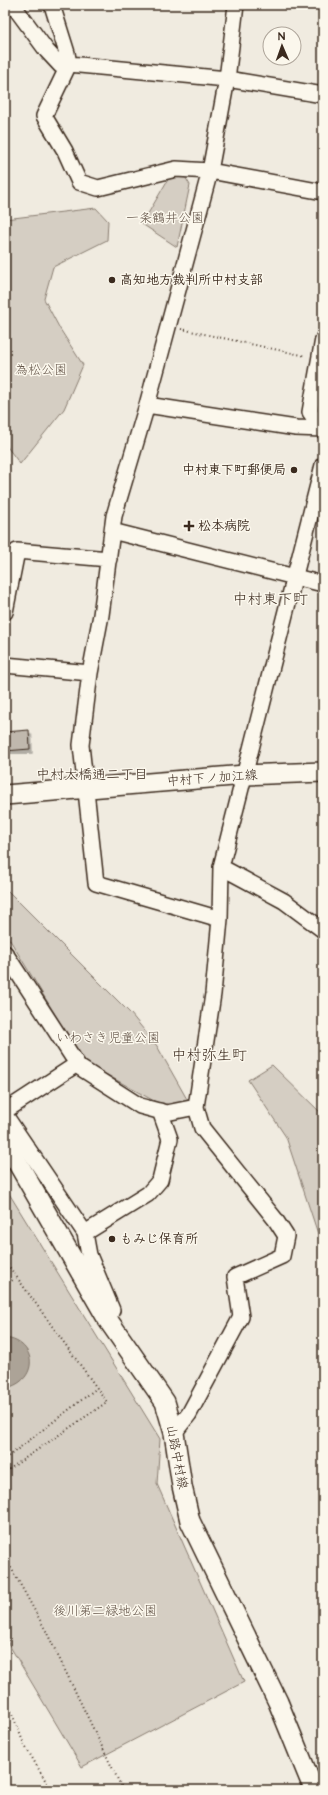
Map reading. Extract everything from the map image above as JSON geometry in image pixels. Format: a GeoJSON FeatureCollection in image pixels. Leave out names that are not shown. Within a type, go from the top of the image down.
{"type":"FeatureCollection","features":[{"type":"Feature","properties":{"kind":"main road","name":"中村下ノ加江線"},"geometry":{"type":"LineString","coordinates":[[5,795],[245,775],[323,772]]}},
{"type":"Feature","properties":{"kind":"main road","name":"山路中村線"},"geometry":{"type":"LineString","coordinates":[[5,1141],[108,1320],[165,1402],[174,1433],[182,1486],[190,1521],[278,1702],[314,1790]]}},
{"type":"Feature","properties":{"kind":"street"},"geometry":{"type":"LineString","coordinates":[[13,5],[47,51],[61,66],[69,64],[228,79],[323,95]]}},
{"type":"Feature","properties":{"kind":"street"},"geometry":{"type":"LineString","coordinates":[[52,5],[69,64],[44,116],[64,151],[78,182],[98,188],[176,168],[210,171],[323,192]]}},
{"type":"Feature","properties":{"kind":"street"},"geometry":{"type":"LineString","coordinates":[[220,920],[96,883],[81,745],[90,673],[102,615],[114,516],[147,406],[210,171],[228,79],[236,5]]}},
{"type":"Feature","properties":{"kind":"street"},"geometry":{"type":"LineString","coordinates":[[323,339],[310,412],[323,430]]}},
{"type":"Feature","properties":{"kind":"street"},"geometry":{"type":"LineString","coordinates":[[147,406],[296,428],[323,430]]}},
{"type":"Feature","properties":{"kind":"street"},"geometry":{"type":"LineString","coordinates":[[174,1433],[189,1414],[240,1317],[235,1277],[282,1256],[286,1236],[275,1219],[202,1128],[196,1107],[213,994],[220,920],[221,867],[323,466]]}},
{"type":"Feature","properties":{"kind":"street"},"geometry":{"type":"LineString","coordinates":[[112,531],[323,584]]}},
{"type":"Feature","properties":{"kind":"street"},"geometry":{"type":"LineString","coordinates":[[5,612],[17,550],[109,559]]}},
{"type":"Feature","properties":{"kind":"street"},"geometry":{"type":"LineString","coordinates":[[5,665],[90,673]]}},
{"type":"Feature","properties":{"kind":"street"},"geometry":{"type":"LineString","coordinates":[[221,867],[284,901],[323,930]]}},
{"type":"Feature","properties":{"kind":"street"},"geometry":{"type":"LineString","coordinates":[[8,961],[79,1067],[140,1106],[166,1112],[196,1107]]}},
{"type":"Feature","properties":{"kind":"street"},"geometry":{"type":"LineString","coordinates":[[5,1111],[77,1064]]}},
{"type":"Feature","properties":{"kind":"street"},"geometry":{"type":"LineString","coordinates":[[85,1233],[148,1194],[160,1180],[170,1139],[160,1111]]}},
{"type":"Feature","properties":{"kind":"street"},"geometry":{"type":"LineString","coordinates":[[5,1115],[85,1233],[90,1255],[112,1310],[108,1320]]}},
{"type":"Feature","properties":{"kind":"path"},"geometry":{"type":"LineString","coordinates":[[168,326],[320,359]]}},
{"type":"Feature","properties":{"kind":"path"},"geometry":{"type":"LineString","coordinates":[[5,1261],[107,1402],[5,1472]]}},
{"type":"Feature","properties":{"kind":"path"},"geometry":{"type":"LineString","coordinates":[[5,1285],[14,1279]]}},
{"type":"Feature","properties":{"kind":"path"},"geometry":{"type":"LineString","coordinates":[[5,1458],[97,1388]]}},
{"type":"Feature","properties":{"kind":"path"},"geometry":{"type":"LineString","coordinates":[[5,1557],[46,1631],[124,1790]]}},
{"type":"Feature","properties":{"kind":"path"},"geometry":{"type":"LineString","coordinates":[[5,1696],[24,1744],[51,1790]]}},
{"type":"Feature","properties":{"kind":"green space","name":"一条鶴井公園"},"geometry":{"type":"Polygon","coordinates":[[[184,175],[190,185],[177,247],[142,224],[170,176],[184,175]]]}},
{"type":"Feature","properties":{"kind":"green space","name":"為松公園"},"geometry":{"type":"Polygon","coordinates":[[[96,208],[108,221],[107,240],[53,267],[44,299],[60,329],[83,365],[64,409],[20,464],[5,444],[5,219],[96,208]]]}},
{"type":"Feature","properties":{"kind":"green space","name":"いわさき児童公園"},"geometry":{"type":"Polygon","coordinates":[[[5,888],[131,1014],[157,1046],[188,1101],[165,1107],[84,1062],[5,932],[5,888]]]}},
{"type":"Feature","properties":{"kind":"green space"},"geometry":{"type":"Polygon","coordinates":[[[272,1065],[323,1115],[323,1249],[286,1137],[248,1080],[272,1065]]]}},
{"type":"Feature","properties":{"kind":"green space","name":"後川第二緑地公園"},"geometry":{"type":"Polygon","coordinates":[[[5,1187],[160,1439],[157,1484],[244,1682],[82,1767],[5,1638],[5,1187]]]}},
{"type":"Feature","properties":{"kind":"shaded area"},"geometry":{"type":"Polygon","coordinates":[[[5,1338],[16,1341],[24,1347],[29,1354],[30,1362],[29,1370],[24,1378],[17,1384],[6,1388],[5,1338]]]}},
{"type":"Feature","properties":{"kind":"building"},"geometry":{"type":"Polygon","coordinates":[[[29,730],[30,749],[5,751],[5,732],[29,730]]]}},
{"type":"Feature","properties":{"kind":"place","name":"高知地方裁判所中村支部"},"geometry":{"type":"Point","coordinates":[112,280]}},
{"type":"Feature","properties":{"kind":"place","name":"中村東下町郵便局"},"geometry":{"type":"Point","coordinates":[294,470]}},
{"type":"Feature","properties":{"kind":"place","name":"松本病院"},"geometry":{"type":"Point","coordinates":[189,526]}},
{"type":"Feature","properties":{"kind":"place","name":"もみじ保育所"},"geometry":{"type":"Point","coordinates":[112,1239]}},
{"type":"Feature","properties":{"kind":"district","name":"中村東下町"},"geometry":{"type":"Point","coordinates":[270,599]}},
{"type":"Feature","properties":{"kind":"district","name":"中村大橋通二丁目"},"geometry":{"type":"Point","coordinates":[92,775]}},
{"type":"Feature","properties":{"kind":"district","name":"中村弥生町"},"geometry":{"type":"Point","coordinates":[209,1055]}}]}
